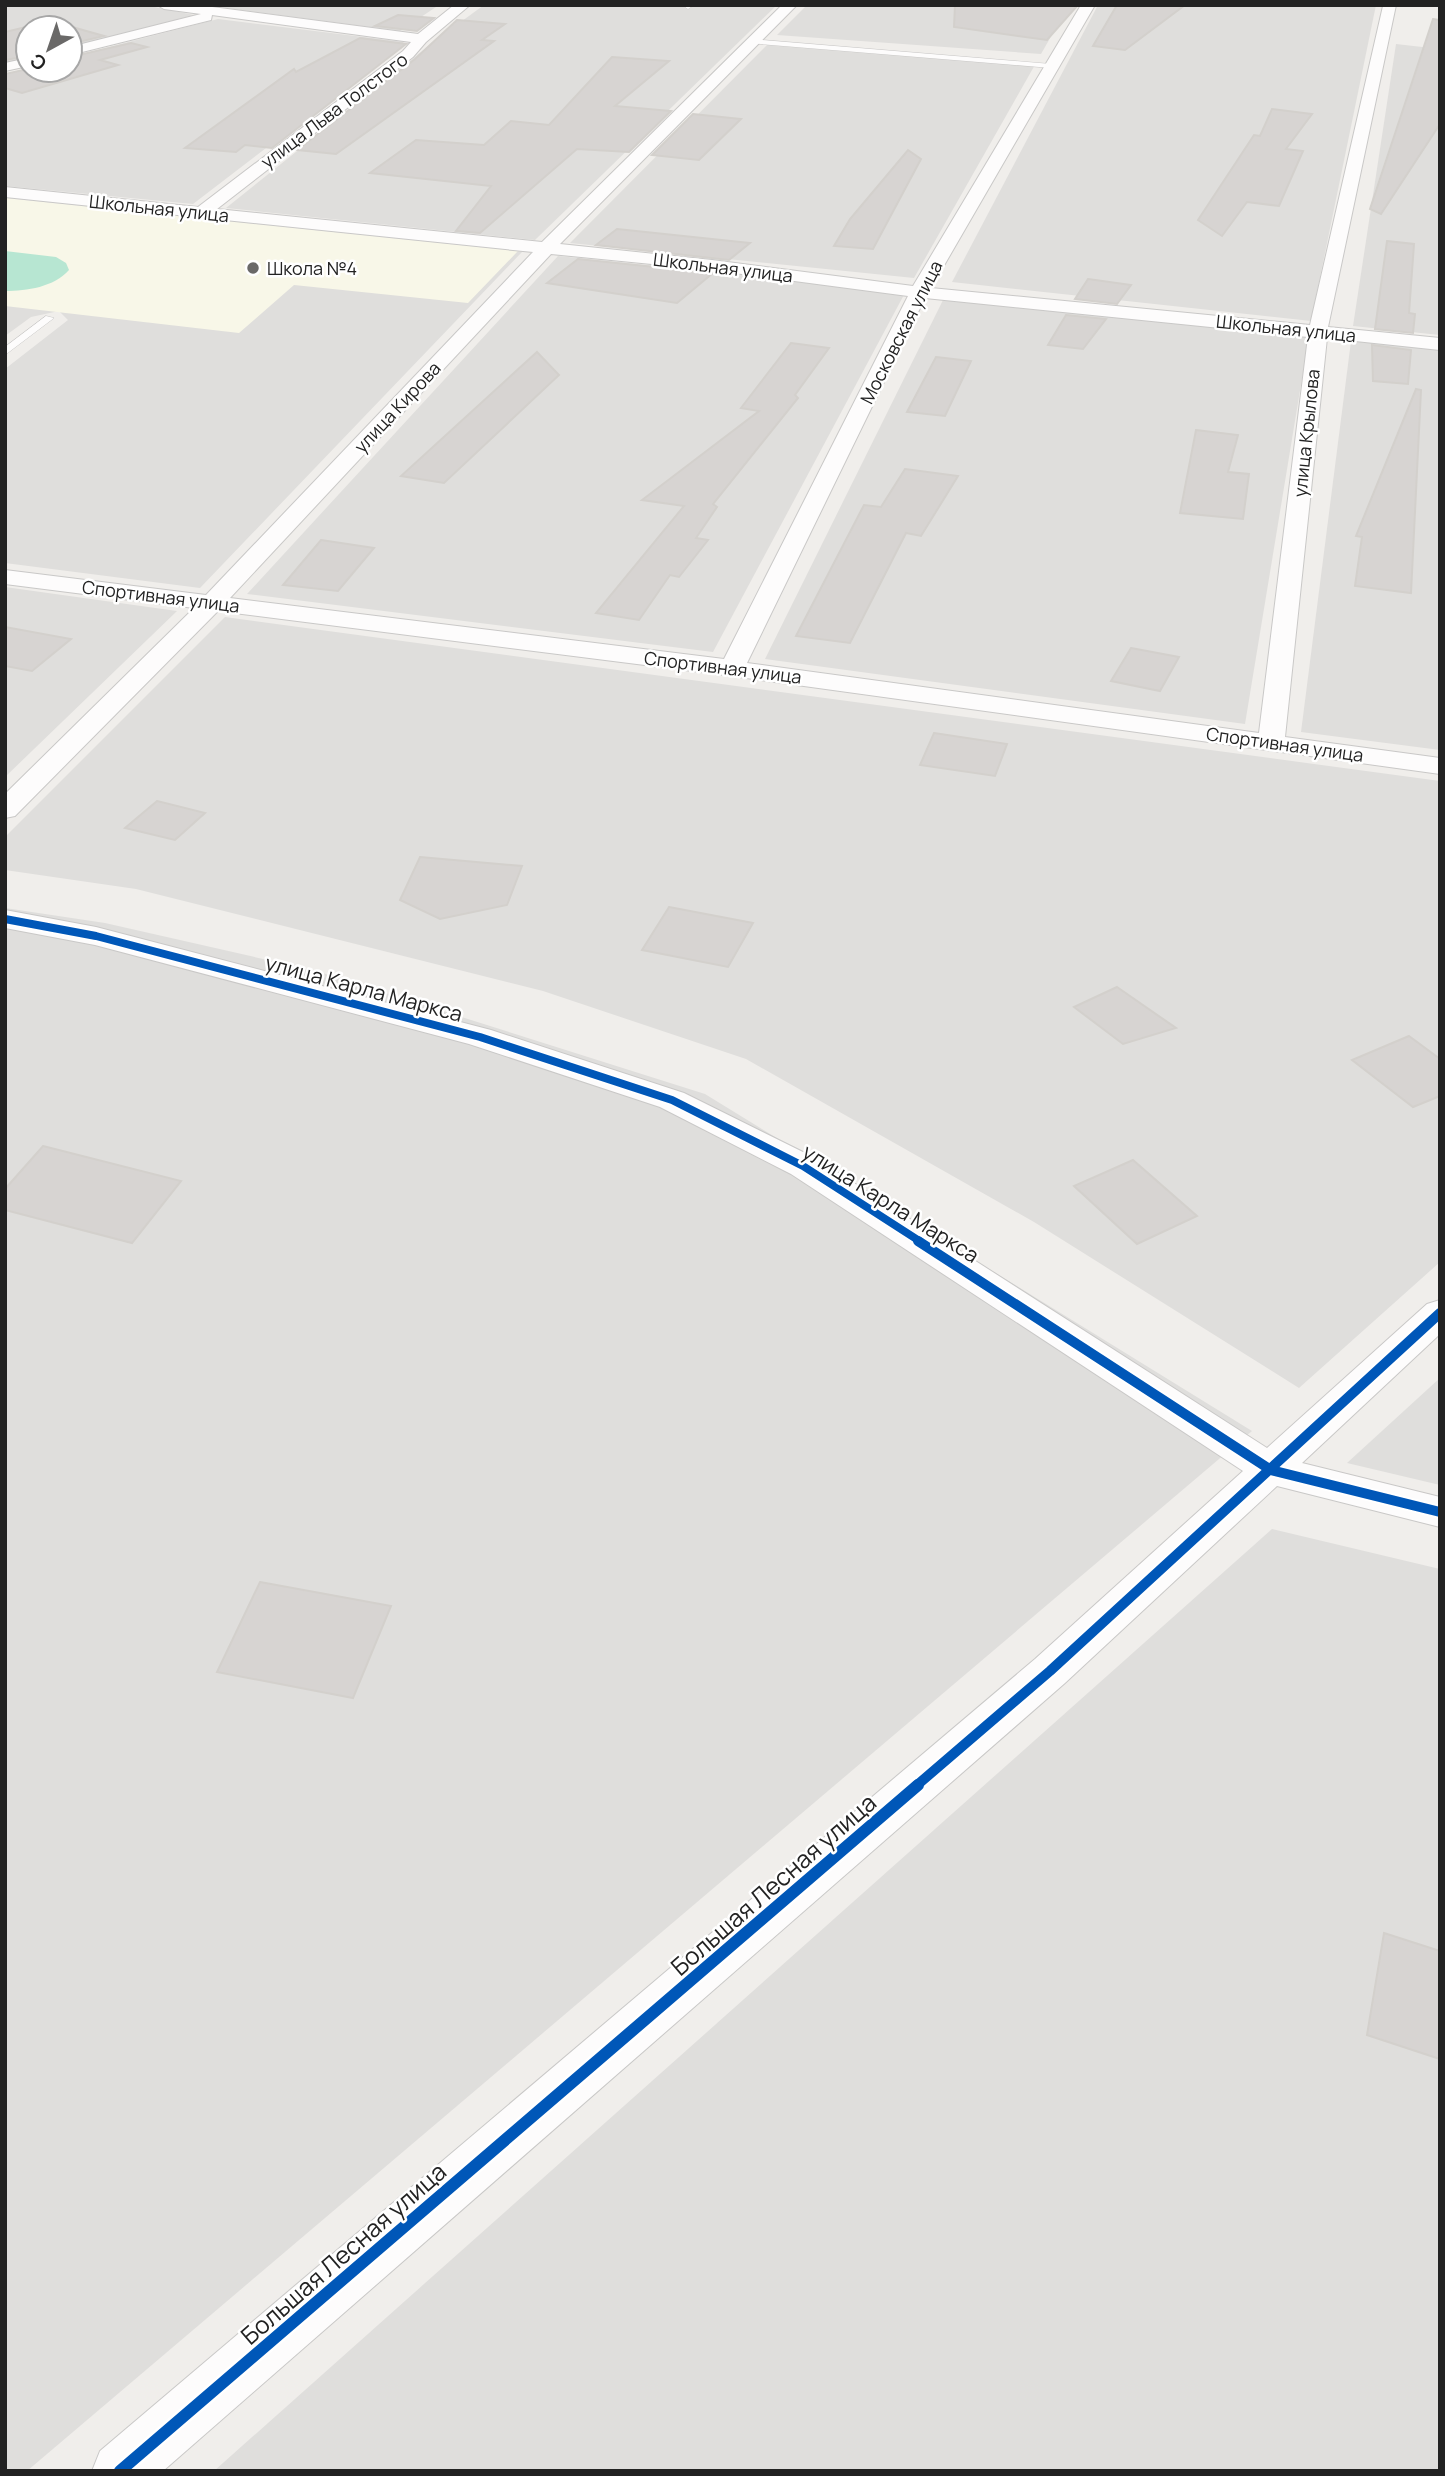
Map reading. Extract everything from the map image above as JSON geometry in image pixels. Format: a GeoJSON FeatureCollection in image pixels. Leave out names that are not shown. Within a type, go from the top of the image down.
{"type":"FeatureCollection","features":[{"type":"Feature","properties":{"kind":"street"},"geometry":{"type":"LineString","coordinates":[[164,5],[421,39]]}},
{"type":"Feature","properties":{"kind":"street","name":"улица Льва Толстого"},"geometry":{"type":"LineString","coordinates":[[202,212],[408,54],[421,39],[463,5]]}},
{"type":"Feature","properties":{"kind":"street","name":"улица Кирова"},"geometry":{"type":"LineString","coordinates":[[5,810],[212,602],[546,248],[790,5]]}},
{"type":"Feature","properties":{"kind":"street","name":"Московская улица"},"geometry":{"type":"LineString","coordinates":[[732,668],[919,292],[1088,5]]}},
{"type":"Feature","properties":{"kind":"street","name":"улица Крылова"},"geometry":{"type":"LineString","coordinates":[[1271,742],[1318,331],[1390,6]]}},
{"type":"Feature","properties":{"kind":"street"},"geometry":{"type":"LineString","coordinates":[[84,48],[218,14]]}},
{"type":"Feature","properties":{"kind":"street","name":"Школьная улица"},"geometry":{"type":"LineString","coordinates":[[5,192],[712,265],[919,292],[1440,344]]}},
{"type":"Feature","properties":{"kind":"street","name":"Спортивная улица"},"geometry":{"type":"LineString","coordinates":[[5,577],[732,668],[1440,766]]}},
{"type":"Feature","properties":{"kind":"street","name":"улица Карла Маркса"},"geometry":{"type":"LineString","coordinates":[[5,919],[96,936],[441,1027],[672,1100],[803,1166],[1270,1470],[1440,1512]]}},
{"type":"Feature","properties":{"kind":"street","name":"Большая Лесная улица"},"geometry":{"type":"LineString","coordinates":[[120,2471],[1050,1671],[1440,1313]]}},
{"type":"Feature","properties":{"kind":"lane"},"geometry":{"type":"LineString","coordinates":[[751,41],[1051,66]]}},
{"type":"Feature","properties":{"kind":"lane"},"geometry":{"type":"LineString","coordinates":[[5,352],[49,318]]}},
{"type":"Feature","properties":{"kind":"shaded area"},"geometry":{"type":"Polygon","coordinates":[[[5,5],[145,5],[194,15],[84,43],[84,14],[14,14],[14,61],[5,63],[5,5]]]}},
{"type":"Feature","properties":{"kind":"shaded area"},"geometry":{"type":"Polygon","coordinates":[[[203,5],[439,5],[400,31],[203,5]]]}},
{"type":"Feature","properties":{"kind":"shaded area"},"geometry":{"type":"Polygon","coordinates":[[[484,5],[777,5],[535,240],[226,208],[436,40],[484,5]]]}},
{"type":"Feature","properties":{"kind":"shaded area"},"geometry":{"type":"Polygon","coordinates":[[[807,5],[1069,5],[1041,54],[777,35],[807,5]]]}},
{"type":"Feature","properties":{"kind":"shaded area"},"geometry":{"type":"Polygon","coordinates":[[[1098,5],[1376,5],[1311,321],[952,282],[1098,5]]]}},
{"type":"Feature","properties":{"kind":"shaded area"},"geometry":{"type":"Polygon","coordinates":[[[218,19],[404,42],[193,204],[5,186],[5,74],[14,72],[14,84],[84,84],[84,53],[218,19]]]}},
{"type":"Feature","properties":{"kind":"shaded area"},"geometry":{"type":"Polygon","coordinates":[[[769,43],[1036,63],[914,278],[570,243],[769,43]]]}},
{"type":"Feature","properties":{"kind":"shaded area"},"geometry":{"type":"Polygon","coordinates":[[[1396,44],[1440,49],[1440,335],[1353,326],[1396,44]]]}},
{"type":"Feature","properties":{"kind":"shaded area","name":"Школа №4"},"geometry":{"type":"Polygon","coordinates":[[[5,198],[518,251],[468,303],[294,285],[239,333],[5,306],[5,198]]]}},
{"type":"Feature","properties":{"kind":"shaded area"},"geometry":{"type":"Polygon","coordinates":[[[5,199],[522,252],[200,588],[5,563],[5,369],[68,320],[59,311],[31,317],[5,336],[5,199]]]}},
{"type":"Feature","properties":{"kind":"shaded area"},"geometry":{"type":"Polygon","coordinates":[[[558,256],[906,291],[713,652],[247,594],[558,256]]]}},
{"type":"Feature","properties":{"kind":"shaded area"},"geometry":{"type":"Polygon","coordinates":[[[945,296],[1309,336],[1245,724],[765,659],[945,296]]]}},
{"type":"Feature","properties":{"kind":"shaded area"},"geometry":{"type":"Polygon","coordinates":[[[1351,341],[1440,350],[1440,750],[1301,732],[1351,341]]]}},
{"type":"Feature","properties":{"kind":"shaded area"},"geometry":{"type":"Polygon","coordinates":[[[5,587],[177,611],[5,777],[5,587]]]}},
{"type":"Feature","properties":{"kind":"shaded area"},"geometry":{"type":"Polygon","coordinates":[[[225,617],[1440,781],[1440,1262],[1299,1388],[1034,1222],[746,1059],[543,991],[136,889],[5,870],[5,837],[225,617]]]}},
{"type":"Feature","properties":{"kind":"shaded area"},"geometry":{"type":"Polygon","coordinates":[[[5,908],[105,923],[316,971],[705,1094],[1252,1431],[27,2471],[5,2471],[5,908]]]}},
{"type":"Feature","properties":{"kind":"shaded area"},"geometry":{"type":"Polygon","coordinates":[[[1440,1378],[1440,1485],[1347,1463],[1440,1378]]]}},
{"type":"Feature","properties":{"kind":"shaded area"},"geometry":{"type":"Polygon","coordinates":[[[1272,1529],[1440,1569],[1440,2471],[214,2471],[1272,1529]]]}},
{"type":"Feature","properties":{"kind":"green space"},"geometry":{"type":"Polygon","coordinates":[[[5,251],[56,257],[66,263],[69,270],[63,276],[40,287],[5,291],[5,251]]]}},
{"type":"Feature","properties":{"kind":"building"},"geometry":{"type":"Polygon","coordinates":[[[955,5],[1078,5],[1047,40],[954,27],[955,5]]]}},
{"type":"Feature","properties":{"kind":"building"},"geometry":{"type":"Polygon","coordinates":[[[1117,5],[1185,5],[1125,50],[1093,46],[1117,5]]]}},
{"type":"Feature","properties":{"kind":"building"},"geometry":{"type":"Polygon","coordinates":[[[398,15],[434,18],[417,31],[375,26],[398,15]]]}},
{"type":"Feature","properties":{"kind":"building"},"geometry":{"type":"Polygon","coordinates":[[[1433,19],[1440,20],[1440,124],[1381,214],[1370,209],[1433,19]]]}},
{"type":"Feature","properties":{"kind":"building"},"geometry":{"type":"Polygon","coordinates":[[[457,20],[505,24],[482,40],[494,41],[336,154],[297,150],[415,59],[457,20]]]}},
{"type":"Feature","properties":{"kind":"building"},"geometry":{"type":"Polygon","coordinates":[[[14,30],[14,58],[5,60],[5,32],[14,30]]]}},
{"type":"Feature","properties":{"kind":"building"},"geometry":{"type":"Polygon","coordinates":[[[84,30],[104,36],[84,41],[84,30]]]}},
{"type":"Feature","properties":{"kind":"building"},"geometry":{"type":"Polygon","coordinates":[[[360,38],[406,44],[272,148],[245,145],[236,152],[185,148],[294,69],[296,72],[360,38]]]}},
{"type":"Feature","properties":{"kind":"building"},"geometry":{"type":"Polygon","coordinates":[[[131,43],[147,47],[100,60],[118,65],[84,75],[84,54],[131,43]]]}},
{"type":"Feature","properties":{"kind":"building"},"geometry":{"type":"Polygon","coordinates":[[[612,57],[669,61],[615,106],[671,111],[629,152],[577,149],[480,233],[456,231],[491,186],[370,173],[416,140],[484,145],[511,121],[549,125],[612,57]]]}},
{"type":"Feature","properties":{"kind":"building"},"geometry":{"type":"Polygon","coordinates":[[[14,72],[14,84],[53,84],[22,93],[5,88],[5,74],[14,72]]]}},
{"type":"Feature","properties":{"kind":"building"},"geometry":{"type":"Polygon","coordinates":[[[1272,109],[1312,114],[1286,149],[1303,151],[1279,206],[1247,202],[1222,236],[1198,220],[1254,135],[1260,136],[1272,109]]]}},
{"type":"Feature","properties":{"kind":"building"},"geometry":{"type":"Polygon","coordinates":[[[693,114],[741,119],[699,160],[652,155],[693,114]]]}},
{"type":"Feature","properties":{"kind":"building"},"geometry":{"type":"Polygon","coordinates":[[[908,150],[921,159],[873,249],[834,246],[850,219],[908,150]]]}},
{"type":"Feature","properties":{"kind":"building"},"geometry":{"type":"Polygon","coordinates":[[[617,229],[750,243],[729,260],[596,245],[617,229]]]}},
{"type":"Feature","properties":{"kind":"building"},"geometry":{"type":"Polygon","coordinates":[[[1387,241],[1414,244],[1409,313],[1415,314],[1413,333],[1375,329],[1387,241]]]}},
{"type":"Feature","properties":{"kind":"building"},"geometry":{"type":"Polygon","coordinates":[[[578,259],[713,273],[677,303],[547,283],[578,259]]]}},
{"type":"Feature","properties":{"kind":"building"},"geometry":{"type":"Polygon","coordinates":[[[1088,279],[1131,285],[1117,304],[1075,299],[1088,279]]]}},
{"type":"Feature","properties":{"kind":"building"},"geometry":{"type":"Polygon","coordinates":[[[1066,315],[1106,319],[1083,349],[1048,345],[1066,315]]]}},
{"type":"Feature","properties":{"kind":"building"},"geometry":{"type":"Polygon","coordinates":[[[791,343],[829,348],[795,395],[798,398],[713,504],[717,507],[696,538],[708,540],[679,577],[670,575],[639,620],[596,613],[684,506],[642,500],[759,411],[741,408],[791,343]]]}},
{"type":"Feature","properties":{"kind":"building"},"geometry":{"type":"Polygon","coordinates":[[[1372,345],[1411,350],[1408,384],[1373,381],[1372,345]]]}},
{"type":"Feature","properties":{"kind":"building"},"geometry":{"type":"Polygon","coordinates":[[[537,352],[559,375],[444,483],[401,476],[537,352]]]}},
{"type":"Feature","properties":{"kind":"building"},"geometry":{"type":"Polygon","coordinates":[[[936,357],[971,361],[945,416],[907,412],[936,357]]]}},
{"type":"Feature","properties":{"kind":"building"},"geometry":{"type":"Polygon","coordinates":[[[1416,389],[1421,390],[1411,593],[1355,586],[1362,537],[1356,536],[1416,389]]]}},
{"type":"Feature","properties":{"kind":"building"},"geometry":{"type":"Polygon","coordinates":[[[1196,430],[1238,435],[1228,472],[1249,474],[1243,519],[1180,513],[1196,430]]]}},
{"type":"Feature","properties":{"kind":"building"},"geometry":{"type":"Polygon","coordinates":[[[905,469],[958,476],[921,536],[906,533],[850,643],[796,636],[864,505],[881,507],[905,469]]]}},
{"type":"Feature","properties":{"kind":"building"},"geometry":{"type":"Polygon","coordinates":[[[321,540],[374,548],[338,591],[283,585],[321,540]]]}},
{"type":"Feature","properties":{"kind":"building"},"geometry":{"type":"Polygon","coordinates":[[[5,627],[71,639],[32,671],[5,666],[5,627]]]}},
{"type":"Feature","properties":{"kind":"building"},"geometry":{"type":"Polygon","coordinates":[[[1131,648],[1179,657],[1160,691],[1111,681],[1131,648]]]}},
{"type":"Feature","properties":{"kind":"building"},"geometry":{"type":"Polygon","coordinates":[[[934,733],[1007,744],[995,776],[920,765],[934,733]]]}},
{"type":"Feature","properties":{"kind":"building"},"geometry":{"type":"Polygon","coordinates":[[[157,801],[205,813],[175,840],[125,828],[157,801]]]}},
{"type":"Feature","properties":{"kind":"building"},"geometry":{"type":"Polygon","coordinates":[[[420,857],[522,866],[507,905],[440,919],[400,900],[420,857]]]}},
{"type":"Feature","properties":{"kind":"building"},"geometry":{"type":"Polygon","coordinates":[[[669,907],[753,923],[728,967],[642,950],[669,907]]]}},
{"type":"Feature","properties":{"kind":"building"},"geometry":{"type":"Polygon","coordinates":[[[1117,987],[1176,1028],[1123,1044],[1074,1007],[1117,987]]]}},
{"type":"Feature","properties":{"kind":"building"},"geometry":{"type":"Polygon","coordinates":[[[1409,1036],[1440,1059],[1440,1096],[1413,1107],[1352,1060],[1409,1036]]]}},
{"type":"Feature","properties":{"kind":"building"},"geometry":{"type":"Polygon","coordinates":[[[43,1146],[181,1181],[132,1243],[5,1210],[5,1189],[43,1146]]]}},
{"type":"Feature","properties":{"kind":"building"},"geometry":{"type":"Polygon","coordinates":[[[1133,1160],[1197,1216],[1137,1244],[1074,1186],[1133,1160]]]}},
{"type":"Feature","properties":{"kind":"building"},"geometry":{"type":"Polygon","coordinates":[[[260,1582],[391,1606],[353,1698],[217,1672],[260,1582]]]}},
{"type":"Feature","properties":{"kind":"building"},"geometry":{"type":"Polygon","coordinates":[[[1384,1933],[1440,1951],[1440,2059],[1367,2035],[1384,1933]]]}},
{"type":"Feature","properties":{"kind":"cycle path"},"geometry":{"type":"LineString","coordinates":[[5,919],[96,936],[480,1037],[672,1100],[803,1166],[1271,1470],[1440,1512]]}},
{"type":"Feature","properties":{"kind":"cycle path"},"geometry":{"type":"LineString","coordinates":[[120,2471],[1050,1671],[1440,1313]]}},
{"type":"Feature","properties":{"kind":"place","name":"Школа №4"},"geometry":{"type":"Point","coordinates":[253,268]}}]}
